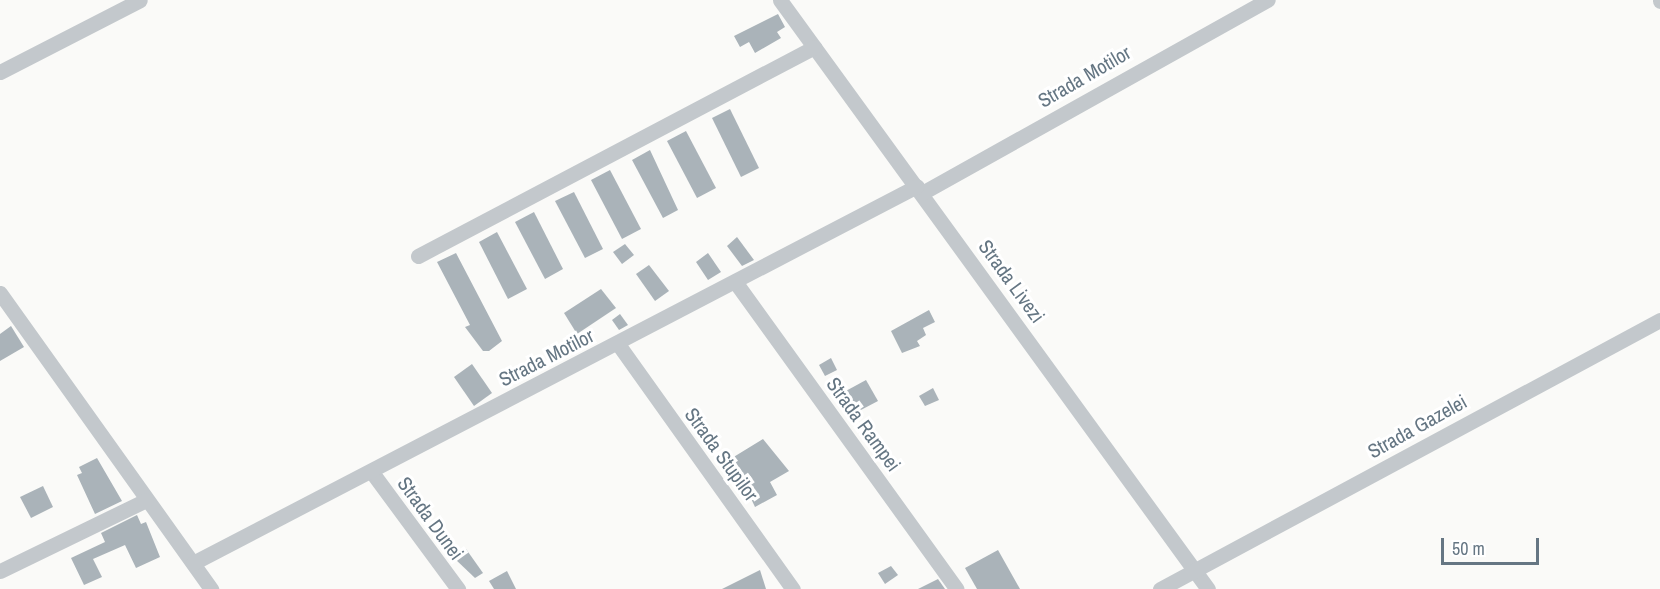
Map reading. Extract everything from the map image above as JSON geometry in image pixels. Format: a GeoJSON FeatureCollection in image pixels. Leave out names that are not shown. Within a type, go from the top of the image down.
{"type":"FeatureCollection","features":[{"type":"Feature","properties":{"kind":"street"},"geometry":{"type":"LineString","coordinates":[[0,72],[140,0]]}},
{"type":"Feature","properties":{"kind":"street","name":"Strada Livezi"},"geometry":{"type":"LineString","coordinates":[[780,0],[920,189],[1208,589]]}},
{"type":"Feature","properties":{"kind":"street","name":"Strada Motilor"},"geometry":{"type":"LineString","coordinates":[[193,563],[920,189],[1268,0]]}},
{"type":"Feature","properties":{"kind":"street"},"geometry":{"type":"LineString","coordinates":[[418,256],[814,47]]}},
{"type":"Feature","properties":{"kind":"street","name":"Strada Rampei"},"geometry":{"type":"LineString","coordinates":[[736,283],[957,589]]}},
{"type":"Feature","properties":{"kind":"street"},"geometry":{"type":"LineString","coordinates":[[0,293],[211,589]]}},
{"type":"Feature","properties":{"kind":"street","name":"Strada Gazelei"},"geometry":{"type":"LineString","coordinates":[[1160,589],[1660,320]]}},
{"type":"Feature","properties":{"kind":"street","name":"Strada Stupilor"},"geometry":{"type":"LineString","coordinates":[[618,344],[793,589]]}},
{"type":"Feature","properties":{"kind":"street","name":"Strada Dunei"},"geometry":{"type":"LineString","coordinates":[[371,471],[458,589]]}},
{"type":"Feature","properties":{"kind":"street"},"geometry":{"type":"LineString","coordinates":[[0,571],[146,500]]}},
{"type":"Feature","properties":{"kind":"building"},"geometry":{"type":"Polygon","coordinates":[[[778,14],[785,27],[777,32],[781,38],[755,53],[749,42],[740,47],[734,36],[778,14]]]}},
{"type":"Feature","properties":{"kind":"building"},"geometry":{"type":"Polygon","coordinates":[[[730,109],[759,168],[741,177],[712,118],[730,109]]]}},
{"type":"Feature","properties":{"kind":"building"},"geometry":{"type":"Polygon","coordinates":[[[686,131],[716,188],[697,198],[667,141],[686,131]]]}},
{"type":"Feature","properties":{"kind":"building"},"geometry":{"type":"Polygon","coordinates":[[[650,150],[678,210],[663,218],[632,160],[650,150]]]}},
{"type":"Feature","properties":{"kind":"building"},"geometry":{"type":"Polygon","coordinates":[[[610,170],[641,229],[622,239],[591,180],[610,170]]]}},
{"type":"Feature","properties":{"kind":"building"},"geometry":{"type":"Polygon","coordinates":[[[574,192],[603,249],[585,258],[555,201],[574,192]]]}},
{"type":"Feature","properties":{"kind":"building"},"geometry":{"type":"Polygon","coordinates":[[[534,212],[563,269],[545,279],[515,222],[534,212]]]}},
{"type":"Feature","properties":{"kind":"building"},"geometry":{"type":"Polygon","coordinates":[[[497,232],[527,289],[508,299],[479,242],[497,232]]]}},
{"type":"Feature","properties":{"kind":"building"},"geometry":{"type":"Polygon","coordinates":[[[737,237],[754,260],[742,266],[727,246],[737,237]]]}},
{"type":"Feature","properties":{"kind":"building"},"geometry":{"type":"Polygon","coordinates":[[[625,244],[634,255],[622,264],[613,252],[625,244]]]}},
{"type":"Feature","properties":{"kind":"building"},"geometry":{"type":"Polygon","coordinates":[[[456,253],[502,341],[489,351],[483,351],[465,327],[470,325],[437,262],[456,253]]]}},
{"type":"Feature","properties":{"kind":"building"},"geometry":{"type":"Polygon","coordinates":[[[708,253],[721,272],[708,280],[696,262],[708,253]]]}},
{"type":"Feature","properties":{"kind":"building"},"geometry":{"type":"Polygon","coordinates":[[[649,265],[669,291],[655,301],[636,274],[649,265]]]}},
{"type":"Feature","properties":{"kind":"building"},"geometry":{"type":"Polygon","coordinates":[[[601,289],[616,308],[577,334],[564,313],[601,289]]]}},
{"type":"Feature","properties":{"kind":"building"},"geometry":{"type":"Polygon","coordinates":[[[929,310],[935,322],[923,328],[926,335],[917,341],[920,346],[902,353],[891,331],[929,310]]]}},
{"type":"Feature","properties":{"kind":"building"},"geometry":{"type":"Polygon","coordinates":[[[620,314],[628,325],[619,330],[612,320],[620,314]]]}},
{"type":"Feature","properties":{"kind":"building"},"geometry":{"type":"Polygon","coordinates":[[[11,326],[24,347],[0,361],[0,334],[11,326]]]}},
{"type":"Feature","properties":{"kind":"building"},"geometry":{"type":"Polygon","coordinates":[[[831,358],[837,370],[825,376],[819,365],[831,358]]]}},
{"type":"Feature","properties":{"kind":"building"},"geometry":{"type":"Polygon","coordinates":[[[472,364],[492,393],[474,406],[454,377],[472,364]]]}},
{"type":"Feature","properties":{"kind":"building"},"geometry":{"type":"Polygon","coordinates":[[[866,380],[878,401],[859,411],[844,392],[866,380]]]}},
{"type":"Feature","properties":{"kind":"building"},"geometry":{"type":"Polygon","coordinates":[[[933,388],[939,400],[925,406],[919,396],[933,388]]]}},
{"type":"Feature","properties":{"kind":"building"},"geometry":{"type":"Polygon","coordinates":[[[763,439],[789,471],[770,482],[777,495],[755,507],[732,458],[763,439]]]}},
{"type":"Feature","properties":{"kind":"building"},"geometry":{"type":"Polygon","coordinates":[[[97,458],[122,501],[95,514],[77,475],[82,473],[79,467],[97,458]]]}},
{"type":"Feature","properties":{"kind":"building"},"geometry":{"type":"Polygon","coordinates":[[[43,486],[53,507],[31,518],[20,497],[43,486]]]}},
{"type":"Feature","properties":{"kind":"building"},"geometry":{"type":"Polygon","coordinates":[[[137,515],[141,524],[146,522],[160,557],[136,568],[125,545],[93,559],[102,577],[84,585],[71,558],[105,542],[101,533],[137,515]]]}},
{"type":"Feature","properties":{"kind":"building"},"geometry":{"type":"Polygon","coordinates":[[[466,549],[483,573],[475,578],[454,558],[466,549]]]}},
{"type":"Feature","properties":{"kind":"building"},"geometry":{"type":"Polygon","coordinates":[[[998,550],[1020,589],[977,589],[965,568],[998,550]]]}},
{"type":"Feature","properties":{"kind":"building"},"geometry":{"type":"Polygon","coordinates":[[[891,566],[898,575],[885,584],[878,573],[891,566]]]}},
{"type":"Feature","properties":{"kind":"building"},"geometry":{"type":"Polygon","coordinates":[[[760,570],[766,589],[722,589],[760,570]]]}},
{"type":"Feature","properties":{"kind":"building"},"geometry":{"type":"Polygon","coordinates":[[[507,571],[516,589],[494,589],[489,581],[507,571]]]}},
{"type":"Feature","properties":{"kind":"building"},"geometry":{"type":"Polygon","coordinates":[[[938,579],[945,589],[918,589],[938,579]]]}}]}
